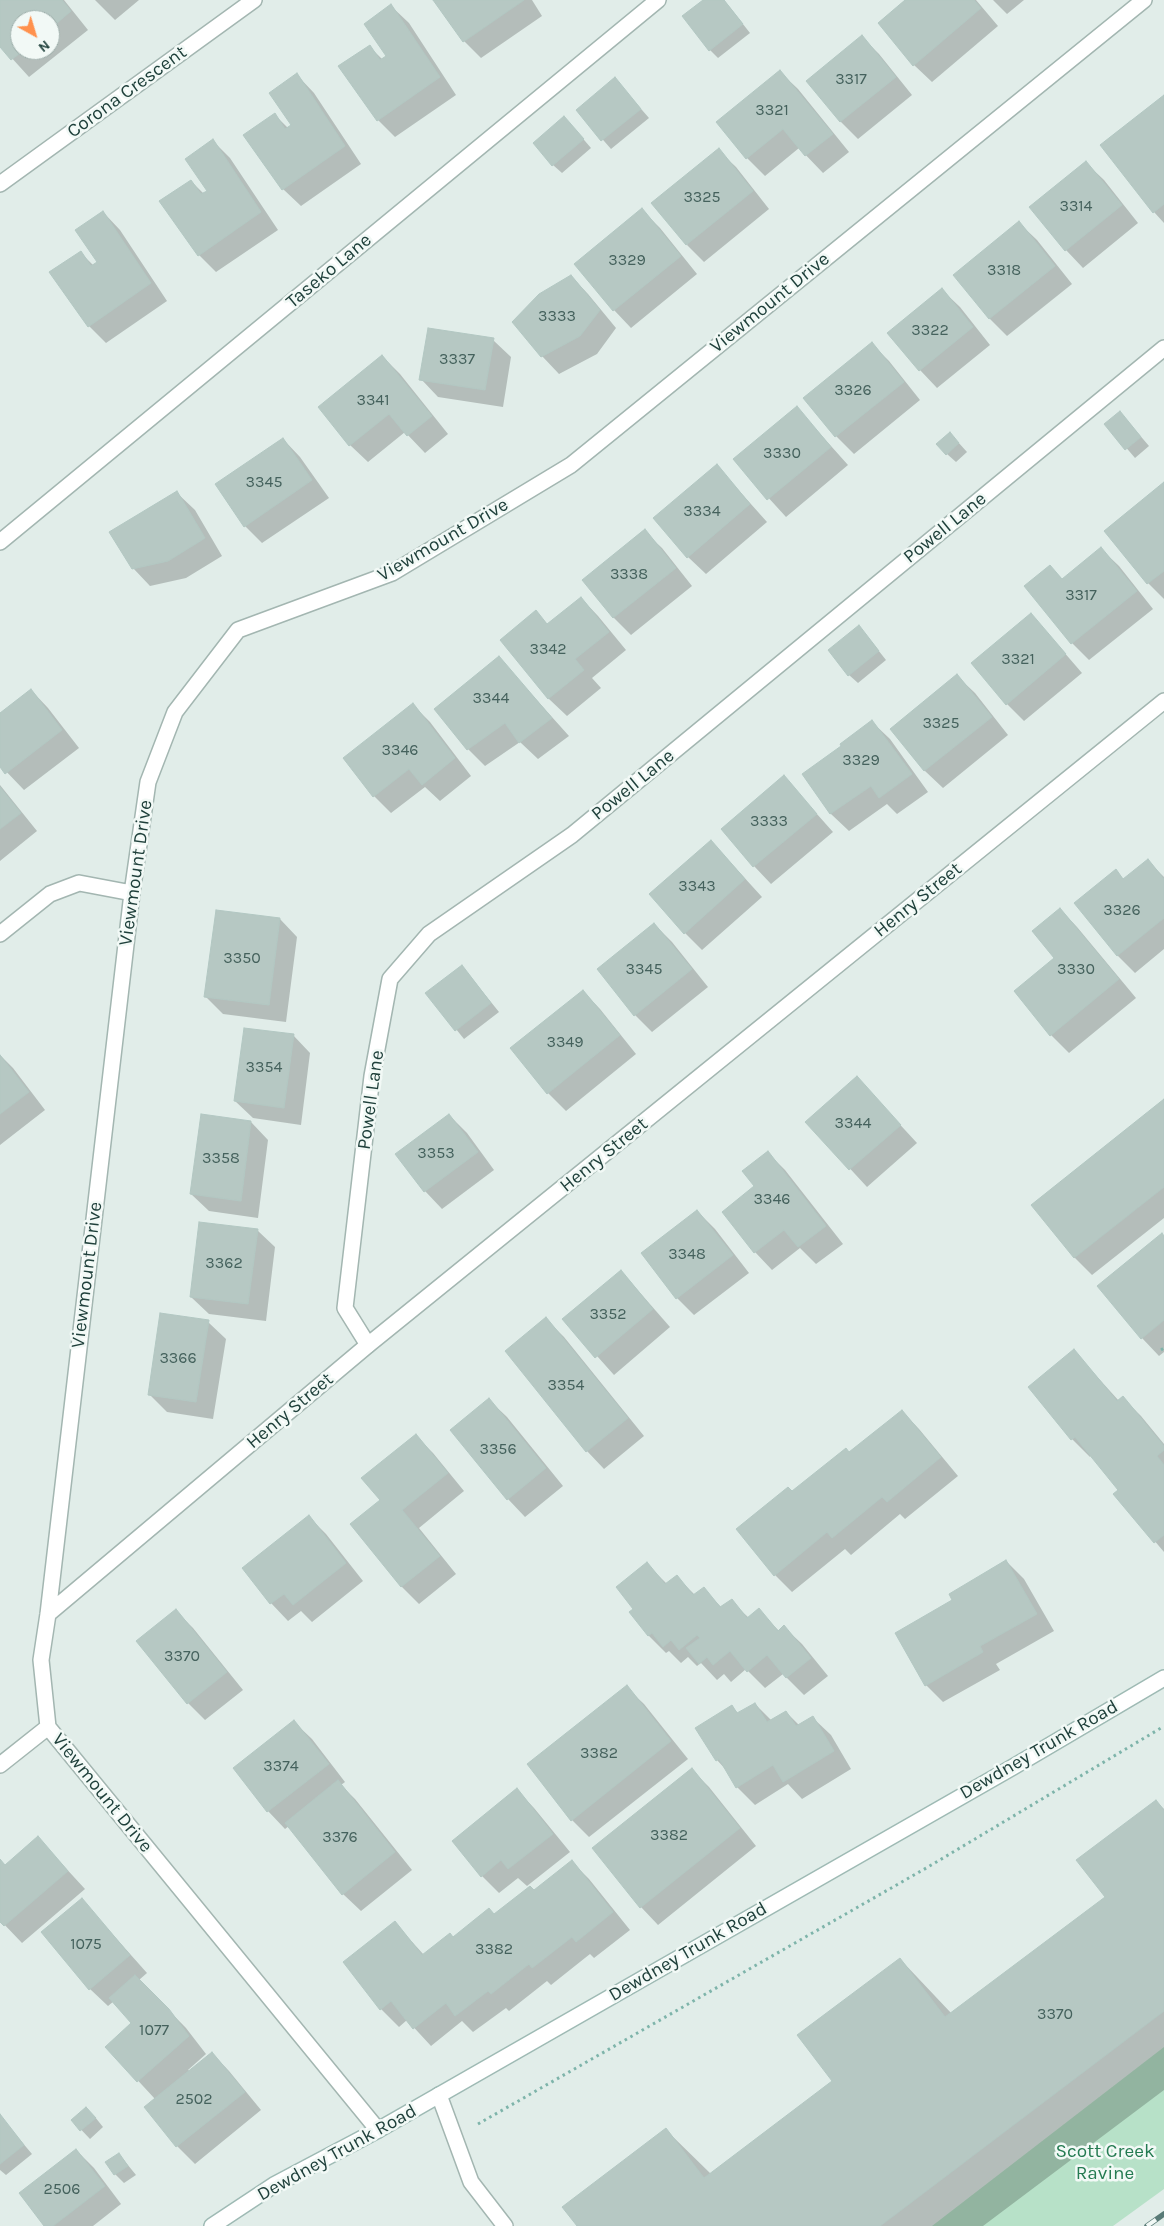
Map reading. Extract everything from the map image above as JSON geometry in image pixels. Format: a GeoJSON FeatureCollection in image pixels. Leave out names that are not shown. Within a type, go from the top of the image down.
{"type":"FeatureCollection","features":[{"type":"Feature","properties":{"kind":"street","name":"Corona Crescent"},"geometry":{"type":"LineString","coordinates":[[0,184],[254,0]]}},
{"type":"Feature","properties":{"kind":"street","name":"Taseko Lane"},"geometry":{"type":"LineString","coordinates":[[0,542],[658,0]]}},
{"type":"Feature","properties":{"kind":"street","name":"Viewmount Drive"},"geometry":{"type":"LineString","coordinates":[[378,2130],[48,1726],[41,1660],[48,1614],[132,893],[148,782],[175,712],[238,630],[392,573],[571,465],[1144,0]]}},
{"type":"Feature","properties":{"kind":"street","name":"Powell Lane"},"geometry":{"type":"LineString","coordinates":[[368,1345],[345,1308],[372,1076],[390,979],[429,934],[572,835],[1164,348]]}},
{"type":"Feature","properties":{"kind":"street","name":"Henry Street"},"geometry":{"type":"LineString","coordinates":[[48,1614],[368,1345],[1164,701]]}},
{"type":"Feature","properties":{"kind":"street"},"geometry":{"type":"LineString","coordinates":[[0,934],[50,894],[79,883],[132,893]]}},
{"type":"Feature","properties":{"kind":"street","name":"Dewdney Trunk Road"},"geometry":{"type":"LineString","coordinates":[[212,2226],[274,2185],[378,2130],[1013,1767],[1164,1678]]}},
{"type":"Feature","properties":{"kind":"street"},"geometry":{"type":"LineString","coordinates":[[0,1765],[48,1726]]}},
{"type":"Feature","properties":{"kind":"street"},"geometry":{"type":"LineString","coordinates":[[439,2095],[471,2182],[505,2226]]}},
{"type":"Feature","properties":{"kind":"path"},"geometry":{"type":"LineString","coordinates":[[455,2137],[928,1867],[1161,1728]]}},
{"type":"Feature","properties":{"kind":"green space","name":"Scott Creek Ravine"},"geometry":{"type":"Polygon","coordinates":[[[1164,2047],[1164,2189],[1113,2226],[932,2226],[1164,2047]]]}},
{"type":"Feature","properties":{"kind":"building"},"geometry":{"type":"Polygon","coordinates":[[[0,0],[62,0],[71,11],[60,20],[60,10],[10,10],[10,59],[0,47],[0,0]]]}},
{"type":"Feature","properties":{"kind":"building"},"geometry":{"type":"Polygon","coordinates":[[[433,0],[524,0],[463,42],[433,0]]]}},
{"type":"Feature","properties":{"kind":"building"},"geometry":{"type":"Polygon","coordinates":[[[703,0],[724,0],[743,24],[709,51],[682,16],[703,0]]]}},
{"type":"Feature","properties":{"kind":"building"},"geometry":{"type":"Polygon","coordinates":[[[905,0],[974,0],[981,8],[913,66],[878,23],[905,0]]]}},
{"type":"Feature","properties":{"kind":"building"},"geometry":{"type":"Polygon","coordinates":[[[391,4],[440,77],[377,121],[338,66],[370,45],[380,60],[386,56],[364,24],[391,4]]]}},
{"type":"Feature","properties":{"kind":"building"},"geometry":{"type":"Polygon","coordinates":[[[862,35],[896,77],[840,122],[806,81],[862,35]]]}},
{"type":"Feature","properties":{"kind":"building"},"geometry":{"type":"Polygon","coordinates":[[[780,70],[833,134],[805,156],[783,129],[746,159],[716,122],[780,70]]]}},
{"type":"Feature","properties":{"kind":"building"},"geometry":{"type":"Polygon","coordinates":[[[297,73],[345,146],[282,190],[243,135],[275,113],[285,129],[291,125],[269,93],[297,73]]]}},
{"type":"Feature","properties":{"kind":"building"},"geometry":{"type":"Polygon","coordinates":[[[615,77],[641,109],[601,141],[576,110],[615,77]]]}},
{"type":"Feature","properties":{"kind":"building"},"geometry":{"type":"Polygon","coordinates":[[[1164,95],[1164,204],[1153,213],[1100,145],[1164,95]]]}},
{"type":"Feature","properties":{"kind":"building"},"geometry":{"type":"Polygon","coordinates":[[[564,116],[584,139],[552,166],[533,143],[564,116]]]}},
{"type":"Feature","properties":{"kind":"building"},"geometry":{"type":"Polygon","coordinates":[[[213,139],[261,212],[198,256],[159,201],[191,180],[201,194],[207,191],[185,159],[213,139]]]}},
{"type":"Feature","properties":{"kind":"building"},"geometry":{"type":"Polygon","coordinates":[[[719,148],[753,191],[686,245],[651,203],[719,148]]]}},
{"type":"Feature","properties":{"kind":"building"},"geometry":{"type":"Polygon","coordinates":[[[1086,161],[1122,205],[1065,251],[1029,207],[1086,161]]]}},
{"type":"Feature","properties":{"kind":"building"},"geometry":{"type":"Polygon","coordinates":[[[642,208],[681,256],[613,311],[574,264],[642,208]]]}},
{"type":"Feature","properties":{"kind":"building"},"geometry":{"type":"Polygon","coordinates":[[[103,211],[151,283],[88,327],[49,272],[81,251],[91,266],[97,262],[75,230],[103,211]]]}},
{"type":"Feature","properties":{"kind":"building"},"geometry":{"type":"Polygon","coordinates":[[[1019,221],[1055,266],[989,319],[953,275],[1019,221]]]}},
{"type":"Feature","properties":{"kind":"building"},"geometry":{"type":"Polygon","coordinates":[[[571,275],[600,310],[580,336],[541,357],[512,322],[539,294],[571,275]]]}},
{"type":"Feature","properties":{"kind":"building"},"geometry":{"type":"Polygon","coordinates":[[[942,288],[973,327],[919,371],[887,333],[942,288]]]}},
{"type":"Feature","properties":{"kind":"building"},"geometry":{"type":"Polygon","coordinates":[[[428,328],[494,338],[485,390],[419,380],[428,328]]]}},
{"type":"Feature","properties":{"kind":"building"},"geometry":{"type":"Polygon","coordinates":[[[872,342],[904,382],[835,437],[803,398],[872,342]]]}},
{"type":"Feature","properties":{"kind":"building"},"geometry":{"type":"Polygon","coordinates":[[[382,355],[432,416],[407,436],[389,414],[349,446],[318,407],[382,355]]]}},
{"type":"Feature","properties":{"kind":"building"},"geometry":{"type":"Polygon","coordinates":[[[797,406],[831,447],[767,500],[733,459],[797,406]]]}},
{"type":"Feature","properties":{"kind":"building"},"geometry":{"type":"Polygon","coordinates":[[[1120,411],[1141,437],[1125,450],[1104,424],[1120,411]]]}},
{"type":"Feature","properties":{"kind":"building"},"geometry":{"type":"Polygon","coordinates":[[[950,432],[959,443],[946,455],[936,444],[950,432]]]}},
{"type":"Feature","properties":{"kind":"building"},"geometry":{"type":"Polygon","coordinates":[[[283,438],[312,480],[244,527],[215,484],[283,438]]]}},
{"type":"Feature","properties":{"kind":"building"},"geometry":{"type":"Polygon","coordinates":[[[717,464],[750,504],[687,558],[653,518],[717,464]]]}},
{"type":"Feature","properties":{"kind":"building"},"geometry":{"type":"Polygon","coordinates":[[[1164,482],[1164,571],[1147,584],[1104,531],[1164,482]]]}},
{"type":"Feature","properties":{"kind":"building"},"geometry":{"type":"Polygon","coordinates":[[[177,491],[205,538],[168,561],[132,569],[109,532],[177,491]]]}},
{"type":"Feature","properties":{"kind":"building"},"geometry":{"type":"Polygon","coordinates":[[[645,529],[676,568],[613,618],[582,580],[645,529]]]}},
{"type":"Feature","properties":{"kind":"building"},"geometry":{"type":"Polygon","coordinates":[[[1101,547],[1137,591],[1071,644],[1024,586],[1050,565],[1062,579],[1101,547]]]}},
{"type":"Feature","properties":{"kind":"building"},"geometry":{"type":"Polygon","coordinates":[[[581,597],[609,632],[575,659],[584,670],[548,699],[500,640],[536,610],[547,624],[581,597]]]}},
{"type":"Feature","properties":{"kind":"building"},"geometry":{"type":"Polygon","coordinates":[[[1031,613],[1066,654],[1006,705],[971,663],[1031,613]]]}},
{"type":"Feature","properties":{"kind":"building"},"geometry":{"type":"Polygon","coordinates":[[[859,625],[879,651],[848,676],[828,650],[859,625]]]}},
{"type":"Feature","properties":{"kind":"building"},"geometry":{"type":"Polygon","coordinates":[[[499,656],[552,718],[519,743],[505,723],[467,750],[434,709],[499,656]]]}},
{"type":"Feature","properties":{"kind":"building"},"geometry":{"type":"Polygon","coordinates":[[[957,674],[992,717],[924,771],[890,729],[957,674]]]}},
{"type":"Feature","properties":{"kind":"building"},"geometry":{"type":"Polygon","coordinates":[[[31,689],[62,730],[5,774],[0,767],[0,713],[31,689]]]}},
{"type":"Feature","properties":{"kind":"building"},"geometry":{"type":"Polygon","coordinates":[[[413,703],[455,758],[422,785],[409,769],[373,797],[343,758],[413,703]]]}},
{"type":"Feature","properties":{"kind":"building"},"geometry":{"type":"Polygon","coordinates":[[[872,720],[912,774],[879,798],[871,786],[830,814],[802,774],[841,746],[840,744],[872,720]]]}},
{"type":"Feature","properties":{"kind":"building"},"geometry":{"type":"Polygon","coordinates":[[[784,775],[817,814],[753,867],[721,829],[784,775]]]}},
{"type":"Feature","properties":{"kind":"building"},"geometry":{"type":"Polygon","coordinates":[[[0,787],[21,813],[0,829],[0,787]]]}},
{"type":"Feature","properties":{"kind":"building"},"geometry":{"type":"Polygon","coordinates":[[[711,840],[745,879],[684,934],[649,894],[711,840]]]}},
{"type":"Feature","properties":{"kind":"building"},"geometry":{"type":"Polygon","coordinates":[[[1148,859],[1164,879],[1164,918],[1117,956],[1074,903],[1116,869],[1123,879],[1148,859]]]}},
{"type":"Feature","properties":{"kind":"building"},"geometry":{"type":"Polygon","coordinates":[[[1060,908],[1119,979],[1050,1036],[1014,991],[1054,958],[1032,931],[1060,908]]]}},
{"type":"Feature","properties":{"kind":"building"},"geometry":{"type":"Polygon","coordinates":[[[216,910],[280,918],[269,1005],[204,997],[216,910]]]}},
{"type":"Feature","properties":{"kind":"building"},"geometry":{"type":"Polygon","coordinates":[[[654,923],[692,969],[634,1016],[597,969],[654,923]]]}},
{"type":"Feature","properties":{"kind":"building"},"geometry":{"type":"Polygon","coordinates":[[[462,965],[491,1003],[455,1031],[425,993],[462,965]]]}},
{"type":"Feature","properties":{"kind":"building"},"geometry":{"type":"Polygon","coordinates":[[[583,990],[620,1035],[547,1094],[510,1048],[583,990]]]}},
{"type":"Feature","properties":{"kind":"building"},"geometry":{"type":"Polygon","coordinates":[[[244,1028],[294,1034],[284,1108],[234,1101],[244,1028]]]}},
{"type":"Feature","properties":{"kind":"building"},"geometry":{"type":"Polygon","coordinates":[[[0,1055],[29,1092],[0,1114],[0,1055]]]}},
{"type":"Feature","properties":{"kind":"building"},"geometry":{"type":"Polygon","coordinates":[[[857,1076],[901,1125],[849,1170],[805,1122],[857,1076]]]}},
{"type":"Feature","properties":{"kind":"building"},"geometry":{"type":"Polygon","coordinates":[[[1164,1099],[1164,1187],[1074,1258],[1031,1205],[1164,1099]]]}},
{"type":"Feature","properties":{"kind":"building"},"geometry":{"type":"Polygon","coordinates":[[[201,1114],[251,1121],[241,1201],[190,1194],[201,1114]]]}},
{"type":"Feature","properties":{"kind":"building"},"geometry":{"type":"Polygon","coordinates":[[[449,1114],[478,1152],[424,1192],[395,1154],[449,1114]]]}},
{"type":"Feature","properties":{"kind":"building"},"geometry":{"type":"Polygon","coordinates":[[[768,1151],[826,1226],[798,1247],[784,1230],[754,1253],[722,1212],[754,1186],[742,1171],[768,1151]]]}},
{"type":"Feature","properties":{"kind":"building"},"geometry":{"type":"Polygon","coordinates":[[[697,1210],[733,1255],[676,1299],[641,1253],[697,1210]]]}},
{"type":"Feature","properties":{"kind":"building"},"geometry":{"type":"Polygon","coordinates":[[[199,1222],[258,1229],[248,1304],[190,1297],[199,1222]]]}},
{"type":"Feature","properties":{"kind":"building"},"geometry":{"type":"Polygon","coordinates":[[[1162,1233],[1164,1236],[1164,1320],[1141,1339],[1097,1286],[1162,1233]]]}},
{"type":"Feature","properties":{"kind":"building"},"geometry":{"type":"Polygon","coordinates":[[[621,1270],[653,1309],[595,1358],[562,1319],[621,1270]]]}},
{"type":"Feature","properties":{"kind":"building"},"geometry":{"type":"Polygon","coordinates":[[[160,1313],[209,1320],[196,1402],[148,1395],[160,1313]]]}},
{"type":"Feature","properties":{"kind":"building"},"geometry":{"type":"Polygon","coordinates":[[[546,1317],[628,1418],[586,1452],[505,1351],[546,1317]]]}},
{"type":"Feature","properties":{"kind":"building"},"geometry":{"type":"Polygon","coordinates":[[[1074,1349],[1117,1401],[1123,1396],[1164,1446],[1164,1450],[1157,1456],[1164,1465],[1164,1535],[1154,1543],[1113,1494],[1118,1490],[1075,1437],[1071,1440],[1028,1387],[1074,1349]]]}},
{"type":"Feature","properties":{"kind":"building"},"geometry":{"type":"Polygon","coordinates":[[[489,1398],[546,1468],[507,1500],[450,1430],[489,1398]]]}},
{"type":"Feature","properties":{"kind":"building"},"geometry":{"type":"Polygon","coordinates":[[[902,1410],[941,1457],[887,1502],[882,1497],[832,1538],[827,1532],[774,1576],[736,1529],[788,1487],[792,1491],[846,1448],[849,1452],[902,1410]]]}},
{"type":"Feature","properties":{"kind":"building"},"geometry":{"type":"Polygon","coordinates":[[[416,1434],[448,1473],[402,1510],[440,1556],[401,1587],[350,1524],[380,1500],[361,1478],[416,1434]]]}},
{"type":"Feature","properties":{"kind":"building"},"geometry":{"type":"Polygon","coordinates":[[[309,1515],[346,1563],[293,1605],[284,1594],[270,1604],[242,1568],[309,1515]]]}},
{"type":"Feature","properties":{"kind":"building"},"geometry":{"type":"Polygon","coordinates":[[[1006,1560],[1037,1614],[980,1646],[983,1652],[925,1686],[895,1633],[952,1600],[949,1594],[1006,1560]]]}},
{"type":"Feature","properties":{"kind":"building"},"geometry":{"type":"Polygon","coordinates":[[[647,1562],[665,1584],[677,1575],[693,1595],[704,1587],[720,1607],[732,1599],[747,1618],[759,1608],[778,1631],[784,1625],[811,1658],[786,1678],[767,1655],[747,1672],[730,1651],[713,1665],[707,1657],[699,1664],[686,1648],[700,1638],[697,1635],[679,1650],[671,1640],[663,1647],[652,1633],[648,1636],[629,1612],[633,1609],[616,1587],[647,1562]]]}},
{"type":"Feature","properties":{"kind":"building"},"geometry":{"type":"Polygon","coordinates":[[[176,1609],[227,1672],[187,1704],[136,1641],[176,1609]]]}},
{"type":"Feature","properties":{"kind":"building"},"geometry":{"type":"Polygon","coordinates":[[[627,1685],[671,1741],[571,1821],[527,1764],[627,1685]]]}},
{"type":"Feature","properties":{"kind":"building"},"geometry":{"type":"Polygon","coordinates":[[[755,1703],[767,1722],[786,1711],[796,1726],[813,1716],[834,1751],[783,1782],[773,1765],[736,1788],[719,1759],[716,1761],[695,1728],[732,1705],[737,1713],[755,1703]]]}},
{"type":"Feature","properties":{"kind":"building"},"geometry":{"type":"Polygon","coordinates":[[[294,1720],[329,1764],[267,1812],[233,1768],[294,1720]]]}},
{"type":"Feature","properties":{"kind":"building"},"geometry":{"type":"Polygon","coordinates":[[[692,1768],[740,1828],[640,1908],[592,1848],[692,1768]]]}},
{"type":"Feature","properties":{"kind":"building"},"geometry":{"type":"Polygon","coordinates":[[[338,1780],[395,1852],[342,1895],[285,1823],[338,1780]]]}},
{"type":"Feature","properties":{"kind":"building"},"geometry":{"type":"Polygon","coordinates":[[[517,1788],[553,1834],[508,1869],[501,1860],[481,1877],[452,1841],[517,1788]]]}},
{"type":"Feature","properties":{"kind":"building"},"geometry":{"type":"Polygon","coordinates":[[[1156,1800],[1164,1810],[1164,2011],[880,2226],[577,2226],[562,2207],[666,2128],[704,2178],[832,2081],[797,2035],[900,1958],[945,2017],[1105,1897],[1076,1860],[1156,1800]]]}},
{"type":"Feature","properties":{"kind":"building"},"geometry":{"type":"Polygon","coordinates":[[[38,1836],[68,1871],[4,1926],[0,1922],[0,1859],[5,1865],[38,1836]]]}},
{"type":"Feature","properties":{"kind":"building"},"geometry":{"type":"Polygon","coordinates":[[[572,1860],[613,1912],[576,1942],[572,1937],[532,1968],[529,1964],[491,1994],[488,1991],[455,2016],[446,2003],[413,2029],[391,2001],[380,2010],[343,1962],[395,1921],[422,1955],[450,1933],[453,1937],[489,1908],[494,1914],[530,1886],[534,1890],[572,1860]]]}},
{"type":"Feature","properties":{"kind":"building"},"geometry":{"type":"Polygon","coordinates":[[[82,1898],[130,1955],[89,1990],[41,1932],[82,1898]]]}},
{"type":"Feature","properties":{"kind":"building"},"geometry":{"type":"Polygon","coordinates":[[[135,1975],[169,2009],[189,2036],[137,2082],[105,2047],[131,2023],[109,1998],[135,1975]]]}},
{"type":"Feature","properties":{"kind":"building"},"geometry":{"type":"Polygon","coordinates":[[[212,2052],[245,2092],[176,2147],[144,2107],[212,2052]]]}},
{"type":"Feature","properties":{"kind":"building"},"geometry":{"type":"Polygon","coordinates":[[[86,2107],[96,2118],[80,2131],[71,2120],[86,2107]]]}},
{"type":"Feature","properties":{"kind":"building"},"geometry":{"type":"Polygon","coordinates":[[[0,2114],[24,2145],[0,2164],[0,2114]]]}},
{"type":"Feature","properties":{"kind":"building"},"geometry":{"type":"Polygon","coordinates":[[[76,2149],[105,2186],[53,2226],[44,2226],[19,2193],[76,2149]]]}},
{"type":"Feature","properties":{"kind":"building"},"geometry":{"type":"Polygon","coordinates":[[[119,2153],[128,2166],[114,2175],[105,2162],[119,2153]]]}},
{"type":"Feature","properties":{"kind":"railway"},"geometry":{"type":"LineString","coordinates":[[1147,2226],[1164,2214]]}}]}
